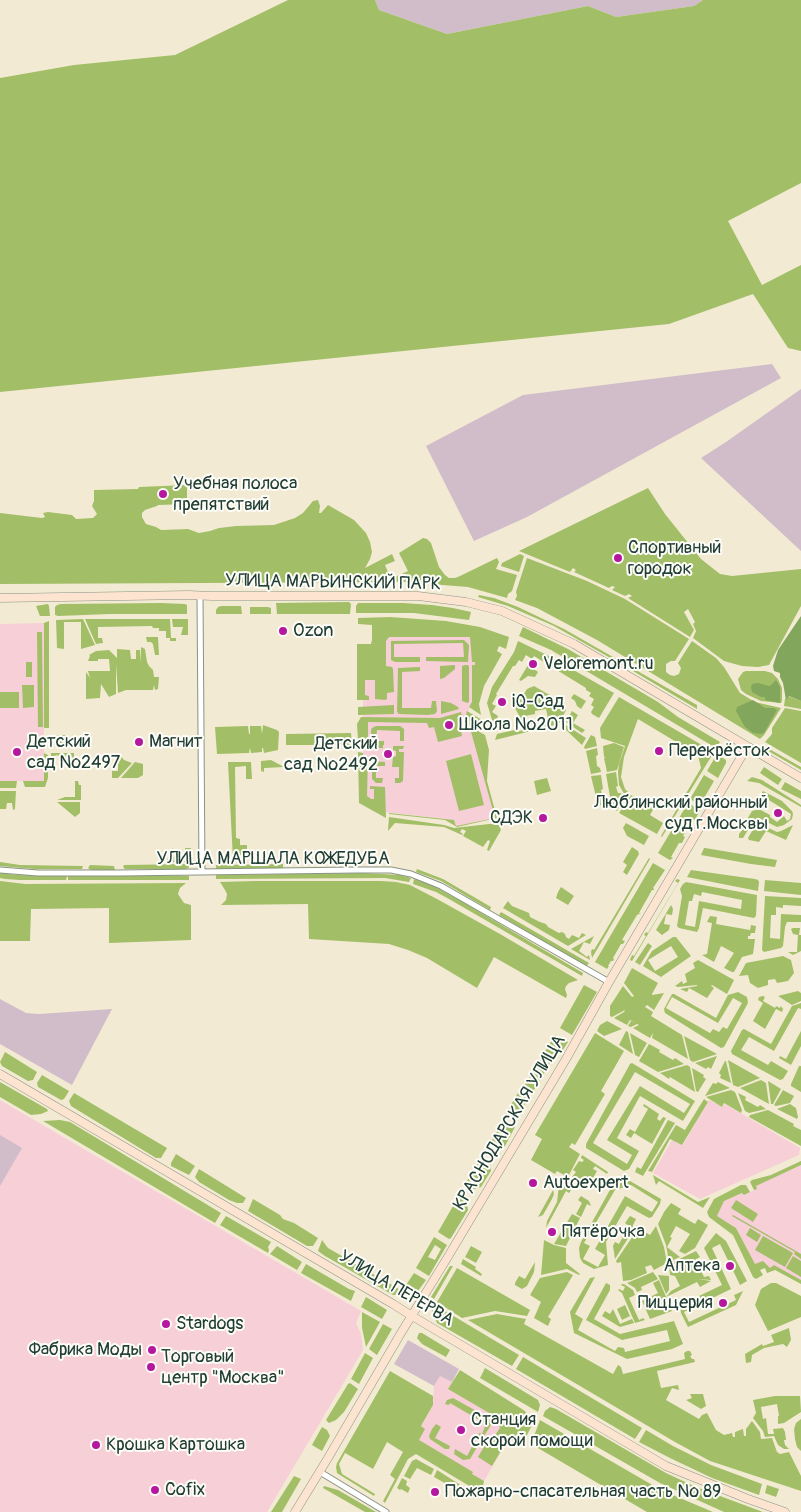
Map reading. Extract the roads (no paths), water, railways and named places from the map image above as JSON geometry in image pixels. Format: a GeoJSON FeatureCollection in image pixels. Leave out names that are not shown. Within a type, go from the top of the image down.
{"type":"FeatureCollection","features":[{"type":"Feature","properties":{"kind":"street","name":"УЛИЦА МАРЬИНСКИЙ ПАРК"},"geometry":{"type":"LineString","coordinates":[[0,598],[200,595],[418,596],[466,602],[502,611],[574,644],[801,778]]}},
{"type":"Feature","properties":{"kind":"street"},"geometry":{"type":"LineString","coordinates":[[200,595],[202,872]]}},
{"type":"Feature","properties":{"kind":"street","name":"КРАСНОДАРСКАЯ УЛИЦА"},"geometry":{"type":"LineString","coordinates":[[295,1512],[566,1059],[608,982],[747,747]]}},
{"type":"Feature","properties":{"kind":"street","name":"УЛИЦА МАРШАЛА КОЖЕДУБА"},"geometry":{"type":"LineString","coordinates":[[0,870],[38,873],[391,870],[411,874],[441,886],[608,982]]}},
{"type":"Feature","properties":{"kind":"street","name":"УЛИЦА ПЕРЕРВА"},"geometry":{"type":"LineString","coordinates":[[0,1074],[666,1466],[785,1512]]}},
{"type":"Feature","properties":{"kind":"street"},"geometry":{"type":"LineString","coordinates":[[320,1472],[386,1512]]}},
{"type":"Feature","properties":{"kind":"place","name":"Учебная полоса препятствий"},"geometry":{"type":"Point","coordinates":[163,494]}},
{"type":"Feature","properties":{"kind":"place","name":"Спортивный городок"},"geometry":{"type":"Point","coordinates":[618,558]}},
{"type":"Feature","properties":{"kind":"place","name":"Ozon"},"geometry":{"type":"Point","coordinates":[283,631]}},
{"type":"Feature","properties":{"kind":"place","name":"Veloremont.ru"},"geometry":{"type":"Point","coordinates":[533,664]}},
{"type":"Feature","properties":{"kind":"place","name":"iQ-Сад"},"geometry":{"type":"Point","coordinates":[502,702]}},
{"type":"Feature","properties":{"kind":"place","name":"Школа №2011"},"geometry":{"type":"Point","coordinates":[449,725]}},
{"type":"Feature","properties":{"kind":"place","name":"Магнит"},"geometry":{"type":"Point","coordinates":[139,742]}},
{"type":"Feature","properties":{"kind":"place","name":"Перекрёсток"},"geometry":{"type":"Point","coordinates":[659,751]}},
{"type":"Feature","properties":{"kind":"place","name":"Детский сад №2497"},"geometry":{"type":"Point","coordinates":[17,752]}},
{"type":"Feature","properties":{"kind":"place","name":"Детский сад №2492"},"geometry":{"type":"Point","coordinates":[388,754]}},
{"type":"Feature","properties":{"kind":"place","name":"Люблинский районный суд г.Москвы"},"geometry":{"type":"Point","coordinates":[778,813]}},
{"type":"Feature","properties":{"kind":"place","name":"СДЭК"},"geometry":{"type":"Point","coordinates":[543,818]}},
{"type":"Feature","properties":{"kind":"place","name":"Autoexpert"},"geometry":{"type":"Point","coordinates":[533,1183]}},
{"type":"Feature","properties":{"kind":"place","name":"Пятёрочка"},"geometry":{"type":"Point","coordinates":[552,1232]}},
{"type":"Feature","properties":{"kind":"place","name":"Аптека"},"geometry":{"type":"Point","coordinates":[730,1266]}},
{"type":"Feature","properties":{"kind":"place","name":"Пиццерия"},"geometry":{"type":"Point","coordinates":[723,1303]}},
{"type":"Feature","properties":{"kind":"place","name":"Stardogs"},"geometry":{"type":"Point","coordinates":[166,1324]}},
{"type":"Feature","properties":{"kind":"place","name":"Фабрика Моды"},"geometry":{"type":"Point","coordinates":[152,1350]}},
{"type":"Feature","properties":{"kind":"place","name":"Торговый центр \"Москва\""},"geometry":{"type":"Point","coordinates":[151,1367]}},
{"type":"Feature","properties":{"kind":"place","name":"Станция скорой помощи"},"geometry":{"type":"Point","coordinates":[461,1430]}},
{"type":"Feature","properties":{"kind":"place","name":"Крошка Картошка"},"geometry":{"type":"Point","coordinates":[96,1445]}},
{"type":"Feature","properties":{"kind":"place","name":"Cofix"},"geometry":{"type":"Point","coordinates":[155,1490]}},
{"type":"Feature","properties":{"kind":"place","name":"Пожарно-спасательная часть № 89"},"geometry":{"type":"Point","coordinates":[435,1492]}}]}
